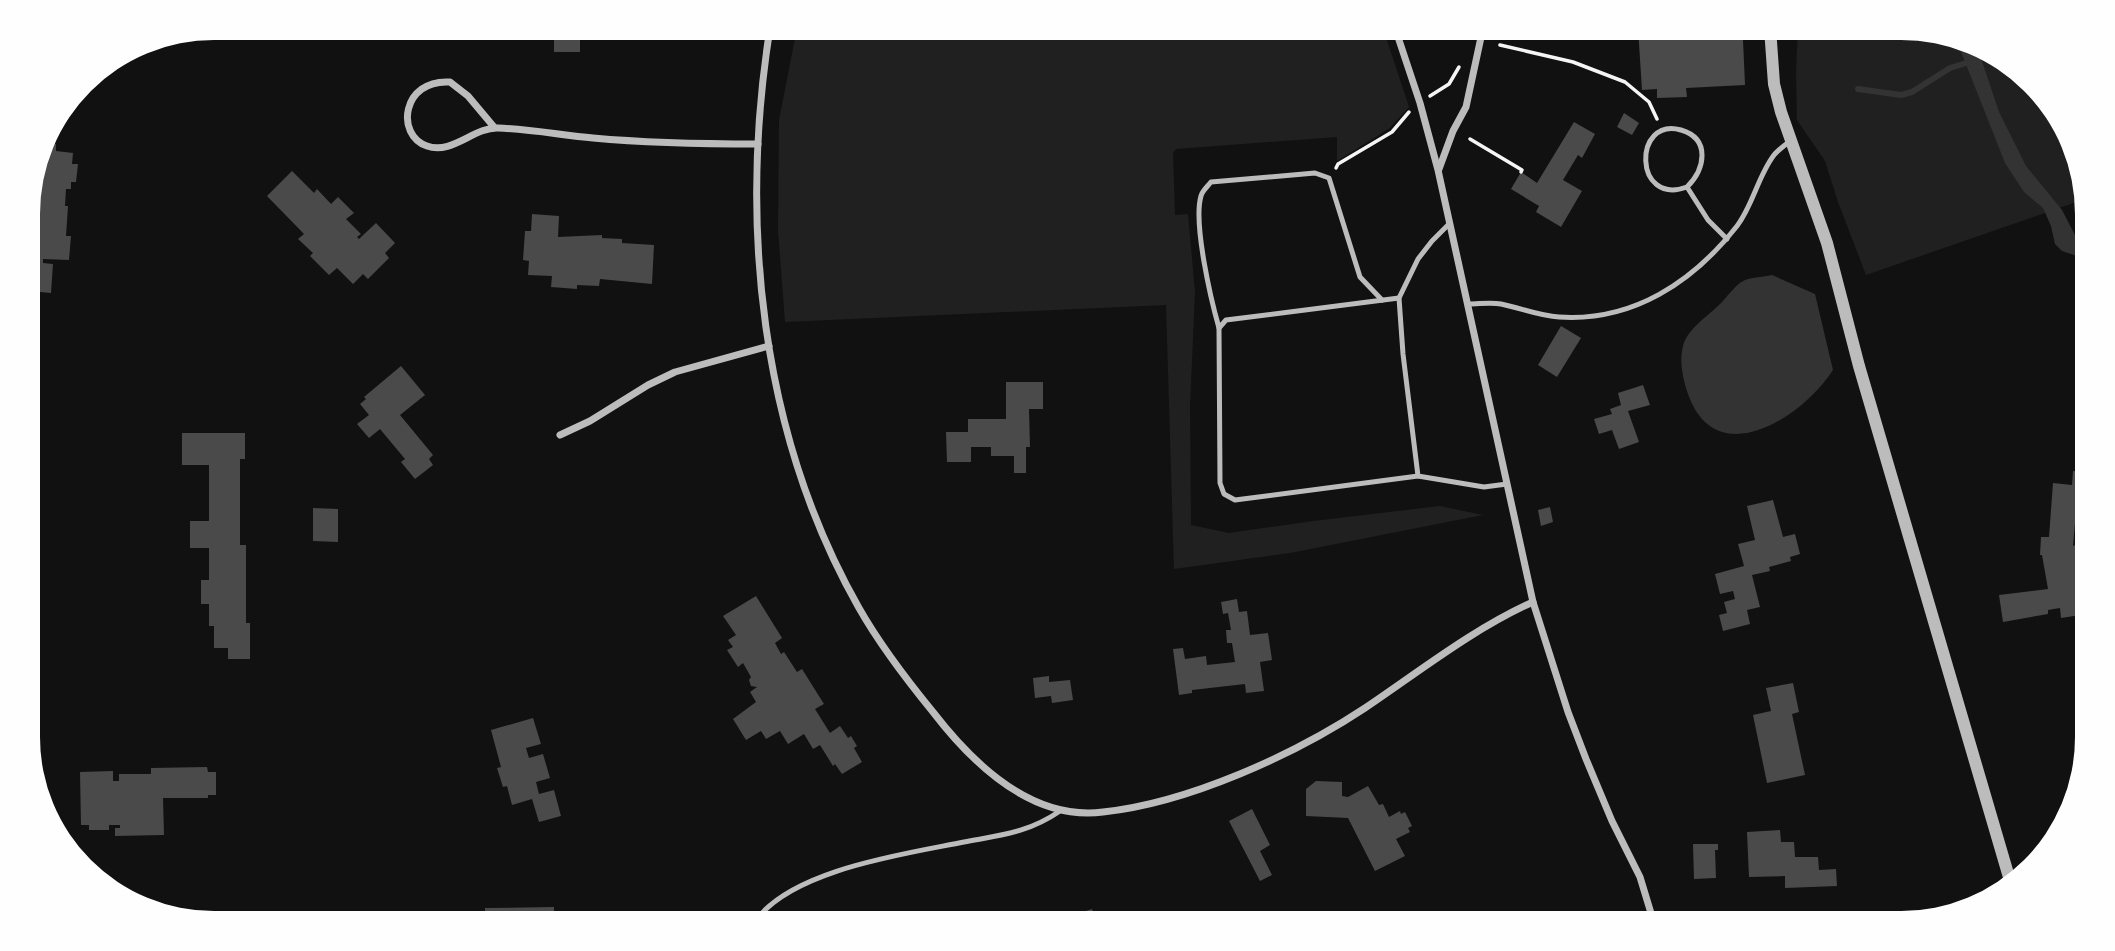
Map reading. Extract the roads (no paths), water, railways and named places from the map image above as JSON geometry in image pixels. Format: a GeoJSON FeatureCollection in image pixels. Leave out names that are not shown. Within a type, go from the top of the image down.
{"type":"FeatureCollection","features":[{"type":"Feature","properties":{"kind":"street"},"geometry":{"type":"LineString","coordinates":[[768,40],[760,102],[757,206],[769,346],[783,422],[832,554],[860,610],[905,677],[962,748],[991,773],[1038,804],[1060,811],[1102,813],[1217,782],[1332,729],[1492,622],[1533,601]]}},
{"type":"Feature","properties":{"kind":"street"},"geometry":{"type":"LineString","coordinates":[[1399,40],[1438,170],[1533,601],[1568,712],[1612,821],[1640,877],[1650,910]]}},
{"type":"Feature","properties":{"kind":"street"},"geometry":{"type":"LineString","coordinates":[[1438,170],[1453,131],[1466,107],[1480,40]]}},
{"type":"Feature","properties":{"kind":"street"},"geometry":{"type":"LineString","coordinates":[[1771,40],[1774,84],[1790,141],[1827,243],[1859,366],[2008,873]]}},
{"type":"Feature","properties":{"kind":"street"},"geometry":{"type":"LineString","coordinates":[[494,127],[468,96],[450,82],[427,84],[416,92],[408,110],[411,131],[416,140],[428,147],[456,143],[494,127],[596,138],[758,144]]}},
{"type":"Feature","properties":{"kind":"street"},"geometry":{"type":"LineString","coordinates":[[560,435],[590,421],[648,385],[675,372],[769,346]]}},
{"type":"Feature","properties":{"kind":"lane"},"geometry":{"type":"LineString","coordinates":[[1663,130],[1687,132],[1697,140],[1702,152],[1702,164],[1697,177],[1687,187],[1671,191],[1660,187],[1651,179],[1646,168],[1648,145],[1654,135],[1663,130]]}},
{"type":"Feature","properties":{"kind":"lane"},"geometry":{"type":"LineString","coordinates":[[1469,304],[1500,304],[1559,317],[1607,314],[1670,290],[1707,262],[1727,239],[1741,221],[1775,154],[1790,141]]}},
{"type":"Feature","properties":{"kind":"lane"},"geometry":{"type":"LineString","coordinates":[[1382,300],[1360,277],[1329,178],[1315,173],[1211,182],[1201,195],[1200,222],[1208,290],[1219,328],[1220,483],[1224,494],[1235,500],[1418,477],[1484,486],[1507,484]]}},
{"type":"Feature","properties":{"kind":"lane"},"geometry":{"type":"LineString","coordinates":[[1687,187],[1708,220],[1727,239]]}},
{"type":"Feature","properties":{"kind":"lane"},"geometry":{"type":"LineString","coordinates":[[1418,477],[1399,298],[1418,259],[1449,224]]}},
{"type":"Feature","properties":{"kind":"lane"},"geometry":{"type":"LineString","coordinates":[[1219,328],[1226,320],[1399,298]]}},
{"type":"Feature","properties":{"kind":"lane"},"geometry":{"type":"LineString","coordinates":[[763,911],[779,897],[814,880],[918,851],[1026,830],[1060,811]]}},
{"type":"Feature","properties":{"kind":"waterway"},"geometry":{"type":"LineString","coordinates":[[1858,89],[1901,95],[1912,92],[1950,68],[1973,61]]}}]}
